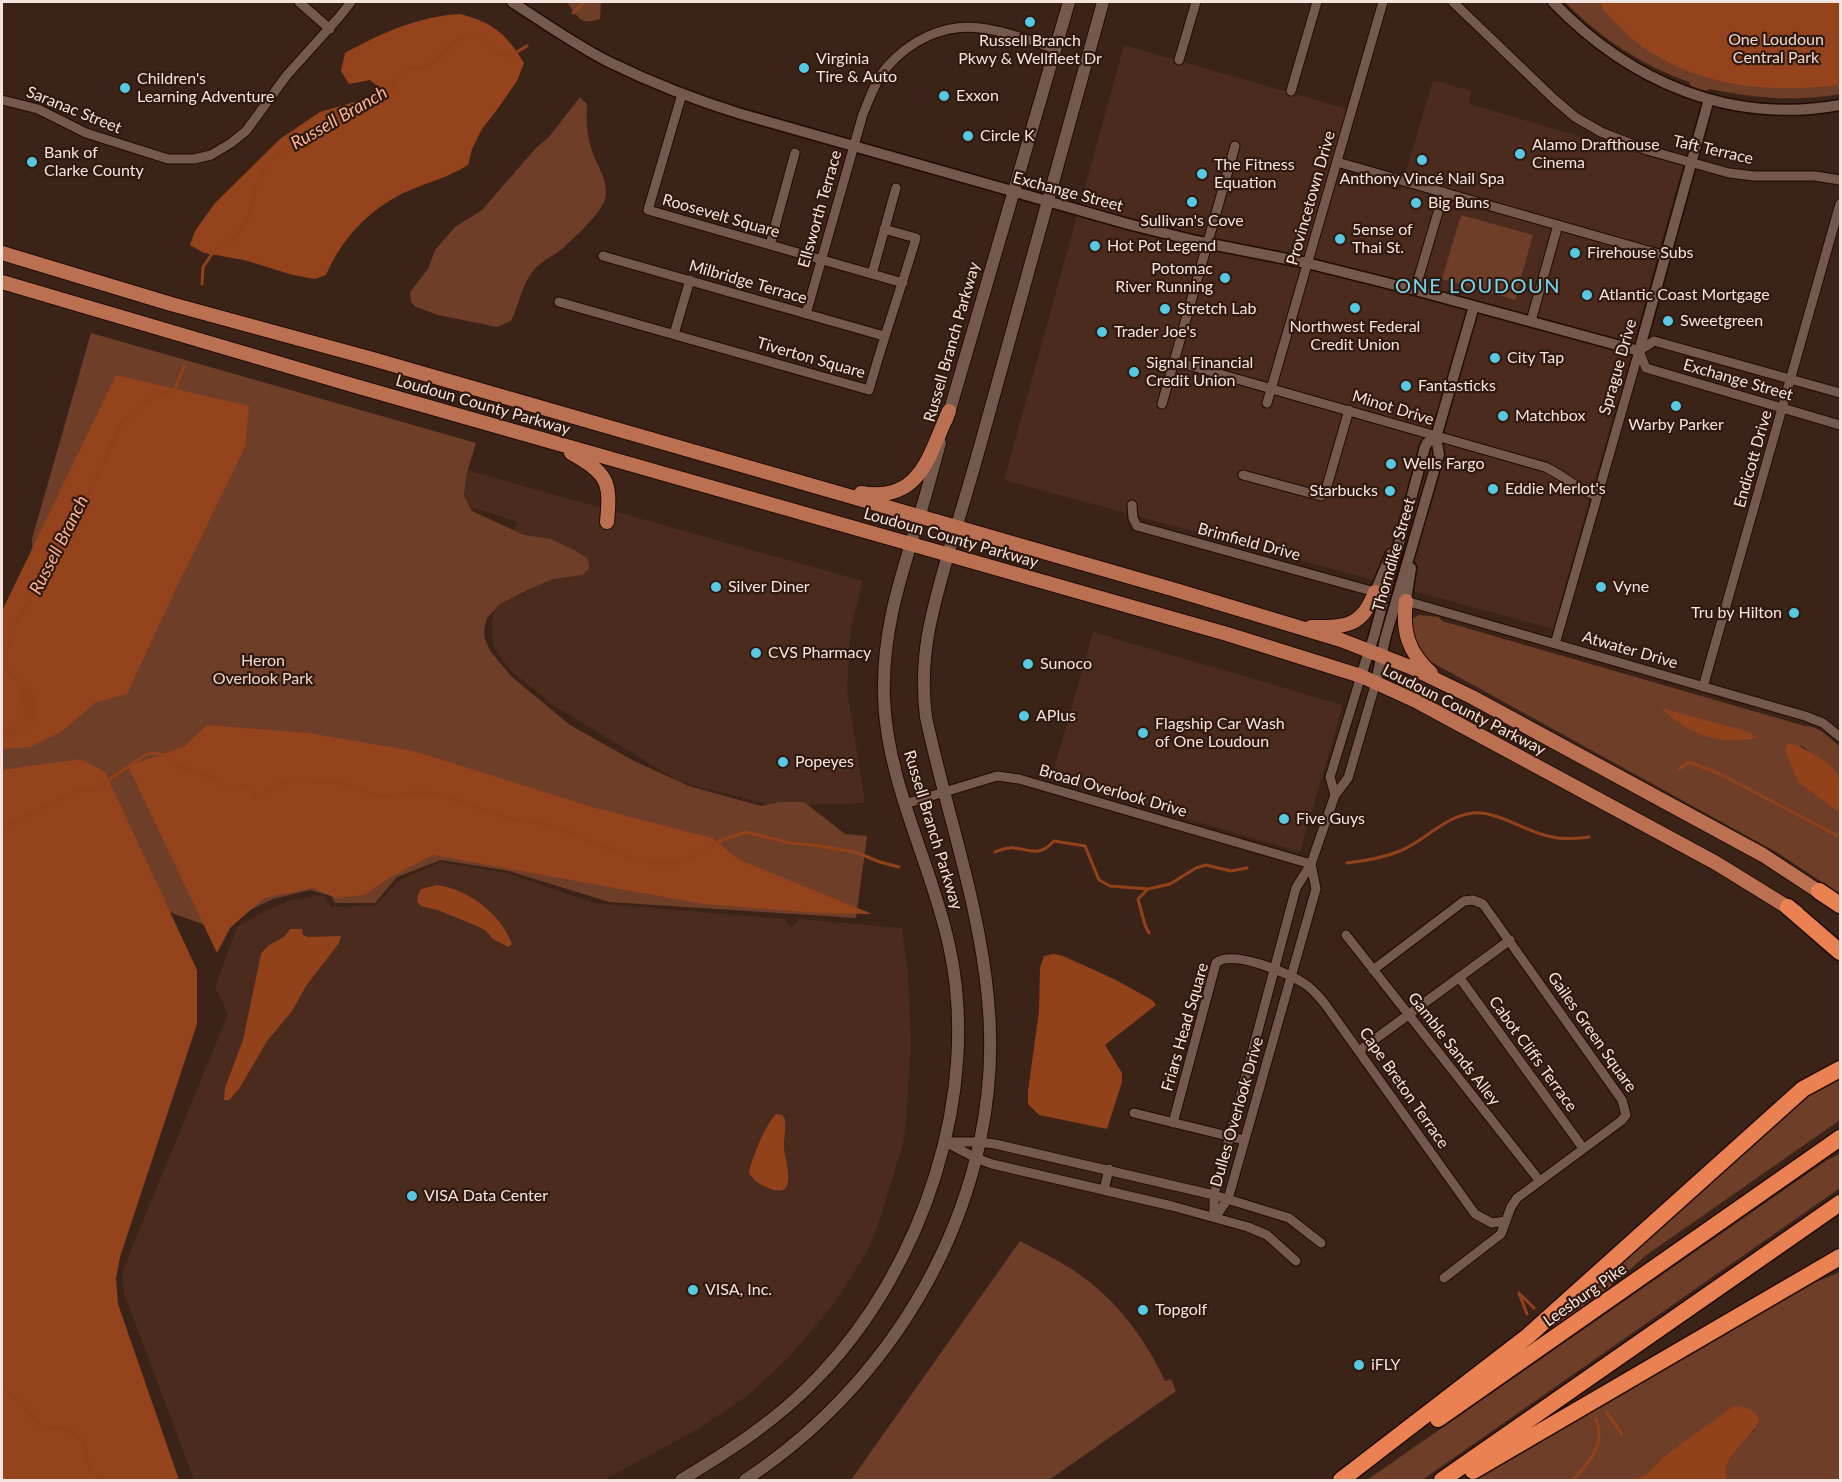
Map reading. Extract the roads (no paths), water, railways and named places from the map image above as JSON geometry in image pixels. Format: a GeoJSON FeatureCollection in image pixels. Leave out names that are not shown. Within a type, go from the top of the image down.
{"type":"FeatureCollection","features":[{"type":"Feature","properties":{"kind":"highway"},"geometry":{"type":"LineString","coordinates":[[1819,891],[1840,906]]}},
{"type":"Feature","properties":{"kind":"highway"},"geometry":{"type":"LineString","coordinates":[[1788,907],[1840,952]]}},
{"type":"Feature","properties":{"kind":"highway"},"geometry":{"type":"LineString","coordinates":[[1341,1480],[1528,1336],[1803,1089],[1840,1069]]}},
{"type":"Feature","properties":{"kind":"highway","name":"Leesburg Pike"},"geometry":{"type":"LineString","coordinates":[[1349,1480],[1840,1138]]}},
{"type":"Feature","properties":{"kind":"highway"},"geometry":{"type":"LineString","coordinates":[[1442,1480],[1840,1203]]}},
{"type":"Feature","properties":{"kind":"highway"},"geometry":{"type":"LineString","coordinates":[[1457,1480],[1840,1257]]}},
{"type":"Feature","properties":{"kind":"main road","name":"Russell Branch Parkway"},"geometry":{"type":"LineString","coordinates":[[681,1480],[762,1428],[820,1376],[861,1327],[889,1283],[905,1252],[934,1181],[945,1142],[955,1067],[958,1020],[954,974],[942,914],[897,779],[888,734],[884,701],[884,669],[888,627],[893,602],[1069,2]]}},
{"type":"Feature","properties":{"kind":"main road","name":"Russell Branch Parkway"},"geometry":{"type":"LineString","coordinates":[[745,1480],[773,1462],[838,1404],[862,1379],[889,1345],[933,1273],[958,1213],[979,1142],[986,1107],[989,1071],[989,1002],[972,896],[926,717],[923,668],[929,623],[1103,2]]}},
{"type":"Feature","properties":{"kind":"main road","name":"Loudoun County Parkway"},"geometry":{"type":"LineString","coordinates":[[2,253],[171,304],[369,358],[957,527],[1298,627],[1376,653],[1410,666],[1444,683],[1738,841],[1819,891]]}},
{"type":"Feature","properties":{"kind":"main road","name":"Loudoun County Parkway"},"geometry":{"type":"LineString","coordinates":[[2,282],[551,442],[949,554],[1287,652],[1361,676],[1428,707],[1685,846],[1788,907],[1840,944]]}},
{"type":"Feature","properties":{"kind":"main road"},"geometry":{"type":"LineString","coordinates":[[815,486],[880,495],[904,489],[917,478],[924,468],[950,411]]}},
{"type":"Feature","properties":{"kind":"main road"},"geometry":{"type":"LineString","coordinates":[[551,442],[593,466],[606,481],[609,498],[607,522]]}},
{"type":"Feature","properties":{"kind":"main road"},"geometry":{"type":"LineString","coordinates":[[1298,627],[1350,625],[1366,612],[1375,592]]}},
{"type":"Feature","properties":{"kind":"main road"},"geometry":{"type":"LineString","coordinates":[[1406,601],[1404,628],[1407,643],[1415,656],[1444,683]]}},
{"type":"Feature","properties":{"kind":"street"},"geometry":{"type":"LineString","coordinates":[[299,2],[330,28]]}},
{"type":"Feature","properties":{"kind":"street","name":"Saranac Street"},"geometry":{"type":"LineString","coordinates":[[2,100],[38,109],[86,133],[148,153],[168,159],[194,159],[211,154],[246,131],[287,75],[351,2]]}},
{"type":"Feature","properties":{"kind":"street","name":"Exchange Street"},"geometry":{"type":"LineString","coordinates":[[512,2],[555,31],[605,60],[682,94],[741,114],[1046,202],[1207,243],[1307,263],[1415,290],[1639,351]]}},
{"type":"Feature","properties":{"kind":"street"},"geometry":{"type":"LineString","coordinates":[[1179,60],[1196,2]]}},
{"type":"Feature","properties":{"kind":"street"},"geometry":{"type":"LineString","coordinates":[[1291,91],[1317,2]]}},
{"type":"Feature","properties":{"kind":"street","name":"Provincetown Drive"},"geometry":{"type":"LineString","coordinates":[[1267,403],[1383,2]]}},
{"type":"Feature","properties":{"kind":"street","name":"Taft Terrace"},"geometry":{"type":"LineString","coordinates":[[1453,2],[1575,117],[1601,132],[1630,144],[1729,173],[1754,176],[1815,176],[1840,180]]}},
{"type":"Feature","properties":{"kind":"street"},"geometry":{"type":"LineString","coordinates":[[1552,2],[1579,28],[1626,63],[1661,82],[1710,99],[1737,104],[1784,109],[1840,105]]}},
{"type":"Feature","properties":{"kind":"street","name":"Ellsworth Terrace"},"geometry":{"type":"LineString","coordinates":[[806,314],[854,146],[871,95],[886,69],[903,52],[930,35],[947,29],[977,27],[1056,49]]}},
{"type":"Feature","properties":{"kind":"street","name":"Roosevelt Square"},"geometry":{"type":"LineString","coordinates":[[682,94],[648,210],[903,283]]}},
{"type":"Feature","properties":{"kind":"street","name":"Sprague Drive"},"geometry":{"type":"LineString","coordinates":[[1555,644],[1710,99]]}},
{"type":"Feature","properties":{"kind":"street"},"geometry":{"type":"LineString","coordinates":[[1162,404],[1235,146]]}},
{"type":"Feature","properties":{"kind":"street"},"geometry":{"type":"LineString","coordinates":[[770,245],[795,153]]}},
{"type":"Feature","properties":{"kind":"street"},"geometry":{"type":"LineString","coordinates":[[1337,162],[1666,256]]}},
{"type":"Feature","properties":{"kind":"street"},"geometry":{"type":"LineString","coordinates":[[872,274],[896,188]]}},
{"type":"Feature","properties":{"kind":"street"},"geometry":{"type":"LineString","coordinates":[[1415,290],[1444,192]]}},
{"type":"Feature","properties":{"kind":"street","name":"Endicott Drive"},"geometry":{"type":"LineString","coordinates":[[1703,687],[1840,204]]}},
{"type":"Feature","properties":{"kind":"street"},"geometry":{"type":"LineString","coordinates":[[1531,321],[1558,225]]}},
{"type":"Feature","properties":{"kind":"street","name":"Tiverton Square"},"geometry":{"type":"LineString","coordinates":[[559,302],[868,390],[916,238],[884,229]]}},
{"type":"Feature","properties":{"kind":"street","name":"Milbridge Terrace"},"geometry":{"type":"LineString","coordinates":[[603,256],[884,336]]}},
{"type":"Feature","properties":{"kind":"street"},"geometry":{"type":"LineString","coordinates":[[674,334],[690,280]]}},
{"type":"Feature","properties":{"kind":"street","name":"Thorndike Street"},"geometry":{"type":"LineString","coordinates":[[1361,676],[1385,639],[1438,454],[1436,437],[1474,306]]}},
{"type":"Feature","properties":{"kind":"street","name":"Exchange Street"},"geometry":{"type":"LineString","coordinates":[[1639,351],[1653,341],[1840,393]]}},
{"type":"Feature","properties":{"kind":"street","name":"Exchange Street"},"geometry":{"type":"LineString","coordinates":[[1639,351],[1646,368],[1840,425]]}},
{"type":"Feature","properties":{"kind":"street","name":"Minot Drive"},"geometry":{"type":"LineString","coordinates":[[1174,361],[1545,467],[1557,472],[1584,492],[1597,496]]}},
{"type":"Feature","properties":{"kind":"street"},"geometry":{"type":"LineString","coordinates":[[1243,475],[1321,496],[1325,492],[1349,410]]}},
{"type":"Feature","properties":{"kind":"street","name":"Thorndike Street"},"geometry":{"type":"LineString","coordinates":[[1376,682],[1376,653],[1401,535],[1427,443],[1436,437]]}},
{"type":"Feature","properties":{"kind":"street","name":"Brimfield Drive"},"geometry":{"type":"LineString","coordinates":[[1132,505],[1133,518],[1137,526],[1375,592]]}},
{"type":"Feature","properties":{"kind":"street"},"geometry":{"type":"LineString","coordinates":[[1375,592],[1401,535]]}},
{"type":"Feature","properties":{"kind":"street"},"geometry":{"type":"LineString","coordinates":[[1406,601],[1415,538]]}},
{"type":"Feature","properties":{"kind":"street","name":"Atwater Drive"},"geometry":{"type":"LineString","coordinates":[[1406,601],[1812,718],[1823,723],[1840,737]]}},
{"type":"Feature","properties":{"kind":"street","name":"Dulles Overlook Drive"},"geometry":{"type":"LineString","coordinates":[[1335,795],[1330,777],[1361,676]]}},
{"type":"Feature","properties":{"kind":"street","name":"Dulles Overlook Drive"},"geometry":{"type":"LineString","coordinates":[[1214,1217],[1214,1195],[1296,888],[1311,864],[1335,795],[1348,778],[1376,682]]}},
{"type":"Feature","properties":{"kind":"street","name":"Broad Overlook Drive"},"geometry":{"type":"LineString","coordinates":[[905,804],[945,794],[997,776],[1019,779],[1311,864]]}},
{"type":"Feature","properties":{"kind":"street","name":"Dulles Overlook Drive"},"geometry":{"type":"LineString","coordinates":[[1214,1217],[1228,1199],[1316,889],[1311,864]]}},
{"type":"Feature","properties":{"kind":"street","name":"Gailes Green Square"},"geometry":{"type":"LineString","coordinates":[[1373,970],[1464,901],[1483,904],[1624,1104],[1626,1115],[1621,1121],[1517,1198],[1501,1234],[1444,1278]]}},
{"type":"Feature","properties":{"kind":"street","name":"Gamble Sands Alley"},"geometry":{"type":"LineString","coordinates":[[1346,935],[1539,1180]]}},
{"type":"Feature","properties":{"kind":"street"},"geometry":{"type":"LineString","coordinates":[[1359,1051],[1510,940]]}},
{"type":"Feature","properties":{"kind":"street","name":"Friars Head Square"},"geometry":{"type":"LineString","coordinates":[[1173,1123],[1216,963],[1231,958],[1275,969]]}},
{"type":"Feature","properties":{"kind":"street","name":"Cape Breton Terrace"},"geometry":{"type":"LineString","coordinates":[[1275,969],[1307,985],[1317,994],[1475,1214],[1492,1223],[1506,1221]]}},
{"type":"Feature","properties":{"kind":"street","name":"Cabot Cliffs Terrace"},"geometry":{"type":"LineString","coordinates":[[1459,977],[1583,1148]]}},
{"type":"Feature","properties":{"kind":"street"},"geometry":{"type":"LineString","coordinates":[[1134,1113],[1244,1140]]}},
{"type":"Feature","properties":{"kind":"street"},"geometry":{"type":"LineString","coordinates":[[945,1142],[979,1142],[1109,1169],[1214,1195],[1289,1218],[1321,1243]]}},
{"type":"Feature","properties":{"kind":"street"},"geometry":{"type":"LineString","coordinates":[[945,1142],[992,1164],[1248,1227],[1267,1235],[1296,1261]]}},
{"type":"Feature","properties":{"kind":"street"},"geometry":{"type":"LineString","coordinates":[[1104,1190],[1109,1169]]}},
{"type":"Feature","properties":{"kind":"waterway","name":"Russell Branch"},"geometry":{"type":"LineString","coordinates":[[573,13],[584,2]]}},
{"type":"Feature","properties":{"kind":"waterway","name":"Russell Branch"},"geometry":{"type":"LineString","coordinates":[[202,284],[203,267],[216,248],[234,239],[250,215],[256,186],[269,161],[281,151],[332,127],[391,92],[396,77],[405,67],[422,68],[431,64],[459,39],[475,37],[484,41],[496,53],[510,56],[527,46]]}},
{"type":"Feature","properties":{"kind":"waterway","name":"Russell Branch"},"geometry":{"type":"LineString","coordinates":[[17,679],[9,673],[5,656],[14,625],[40,586],[98,475],[122,422],[141,405],[175,389],[184,366]]}},
{"type":"Feature","properties":{"kind":"waterway"},"geometry":{"type":"LineString","coordinates":[[2,828],[77,790],[94,790],[147,754],[157,753],[166,756],[179,766],[217,780],[227,788],[248,785],[256,797],[286,781],[331,782],[374,795],[391,796],[415,792],[439,794],[509,819],[550,825],[632,858],[651,863],[671,864],[694,856],[720,841],[746,832],[790,843],[855,852],[899,867]]}},
{"type":"Feature","properties":{"kind":"waterway"},"geometry":{"type":"LineString","coordinates":[[1679,769],[1689,762],[1720,774],[1840,837]]}},
{"type":"Feature","properties":{"kind":"waterway"},"geometry":{"type":"LineString","coordinates":[[1347,863],[1374,859],[1400,851],[1444,823],[1473,813],[1492,815],[1553,837],[1568,839],[1589,837]]}},
{"type":"Feature","properties":{"kind":"waterway"},"geometry":{"type":"LineString","coordinates":[[995,852],[1012,848],[1040,851],[1054,841],[1085,846],[1099,880],[1110,886],[1148,889],[1170,884],[1196,868],[1206,865],[1231,871],[1247,868]]}},
{"type":"Feature","properties":{"kind":"waterway"},"geometry":{"type":"LineString","coordinates":[[1147,890],[1138,899],[1149,933]]}},
{"type":"Feature","properties":{"kind":"waterway"},"geometry":{"type":"LineString","coordinates":[[1519,1293],[1527,1314]]}},
{"type":"Feature","properties":{"kind":"waterway"},"geometry":{"type":"LineString","coordinates":[[1521,1295],[1534,1308]]}},
{"type":"Feature","properties":{"kind":"waterway"},"geometry":{"type":"LineString","coordinates":[[2,1389],[22,1403],[39,1425],[73,1432],[83,1442],[91,1472],[106,1480]]}},
{"type":"Feature","properties":{"kind":"waterway"},"geometry":{"type":"LineString","coordinates":[[1606,1412],[1622,1434]]}},
{"type":"Feature","properties":{"kind":"waterway"},"geometry":{"type":"LineString","coordinates":[[1573,1480],[1598,1445],[1599,1428],[1596,1419]]}},
{"type":"Feature","properties":{"kind":"place","name":"Russell Branch Pkwy & Wellfleet Dr"},"geometry":{"type":"Point","coordinates":[1030,22]}},
{"type":"Feature","properties":{"kind":"place","name":"Virginia Tire & Auto"},"geometry":{"type":"Point","coordinates":[804,68]}},
{"type":"Feature","properties":{"kind":"place","name":"Children's Learning Adventure"},"geometry":{"type":"Point","coordinates":[125,88]}},
{"type":"Feature","properties":{"kind":"place","name":"Exxon"},"geometry":{"type":"Point","coordinates":[944,96]}},
{"type":"Feature","properties":{"kind":"place","name":"Circle K"},"geometry":{"type":"Point","coordinates":[968,136]}},
{"type":"Feature","properties":{"kind":"place","name":"Alamo Drafthouse Cinema"},"geometry":{"type":"Point","coordinates":[1520,154]}},
{"type":"Feature","properties":{"kind":"place","name":"Anthony Vincé Nail Spa"},"geometry":{"type":"Point","coordinates":[1422,160]}},
{"type":"Feature","properties":{"kind":"place","name":"Bank of Clarke County"},"geometry":{"type":"Point","coordinates":[32,162]}},
{"type":"Feature","properties":{"kind":"place","name":"The Fitness Equation"},"geometry":{"type":"Point","coordinates":[1202,174]}},
{"type":"Feature","properties":{"kind":"place","name":"Sullivan's Cove"},"geometry":{"type":"Point","coordinates":[1192,202]}},
{"type":"Feature","properties":{"kind":"place","name":"Big Buns"},"geometry":{"type":"Point","coordinates":[1416,203]}},
{"type":"Feature","properties":{"kind":"place","name":"5ense of Thai St."},"geometry":{"type":"Point","coordinates":[1340,239]}},
{"type":"Feature","properties":{"kind":"place","name":"Hot Pot Legend"},"geometry":{"type":"Point","coordinates":[1095,246]}},
{"type":"Feature","properties":{"kind":"place","name":"Firehouse Subs"},"geometry":{"type":"Point","coordinates":[1575,253]}},
{"type":"Feature","properties":{"kind":"place","name":"Potomac River Running"},"geometry":{"type":"Point","coordinates":[1225,278]}},
{"type":"Feature","properties":{"kind":"place","name":"Atlantic Coast Mortgage"},"geometry":{"type":"Point","coordinates":[1587,295]}},
{"type":"Feature","properties":{"kind":"place","name":"Northwest Federal Credit Union"},"geometry":{"type":"Point","coordinates":[1355,308]}},
{"type":"Feature","properties":{"kind":"place","name":"Stretch Lab"},"geometry":{"type":"Point","coordinates":[1165,309]}},
{"type":"Feature","properties":{"kind":"place","name":"Sweetgreen"},"geometry":{"type":"Point","coordinates":[1668,321]}},
{"type":"Feature","properties":{"kind":"place","name":"Trader Joe's"},"geometry":{"type":"Point","coordinates":[1102,332]}},
{"type":"Feature","properties":{"kind":"place","name":"City Tap"},"geometry":{"type":"Point","coordinates":[1495,358]}},
{"type":"Feature","properties":{"kind":"place","name":"Signal Financial Credit Union"},"geometry":{"type":"Point","coordinates":[1134,372]}},
{"type":"Feature","properties":{"kind":"place","name":"Fantasticks"},"geometry":{"type":"Point","coordinates":[1406,386]}},
{"type":"Feature","properties":{"kind":"place","name":"Warby Parker"},"geometry":{"type":"Point","coordinates":[1676,406]}},
{"type":"Feature","properties":{"kind":"place","name":"Matchbox"},"geometry":{"type":"Point","coordinates":[1503,416]}},
{"type":"Feature","properties":{"kind":"place","name":"Wells Fargo"},"geometry":{"type":"Point","coordinates":[1391,464]}},
{"type":"Feature","properties":{"kind":"place","name":"Eddie Merlot's"},"geometry":{"type":"Point","coordinates":[1493,489]}},
{"type":"Feature","properties":{"kind":"place","name":"Starbucks"},"geometry":{"type":"Point","coordinates":[1390,491]}},
{"type":"Feature","properties":{"kind":"place","name":"Silver Diner"},"geometry":{"type":"Point","coordinates":[716,587]}},
{"type":"Feature","properties":{"kind":"place","name":"Vyne"},"geometry":{"type":"Point","coordinates":[1601,587]}},
{"type":"Feature","properties":{"kind":"place","name":"Tru by Hilton"},"geometry":{"type":"Point","coordinates":[1794,613]}},
{"type":"Feature","properties":{"kind":"place","name":"CVS Pharmacy"},"geometry":{"type":"Point","coordinates":[756,653]}},
{"type":"Feature","properties":{"kind":"place","name":"Sunoco"},"geometry":{"type":"Point","coordinates":[1028,664]}},
{"type":"Feature","properties":{"kind":"place","name":"APlus"},"geometry":{"type":"Point","coordinates":[1024,716]}},
{"type":"Feature","properties":{"kind":"place","name":"Flagship Car Wash of One Loudoun"},"geometry":{"type":"Point","coordinates":[1143,733]}},
{"type":"Feature","properties":{"kind":"place","name":"Popeyes"},"geometry":{"type":"Point","coordinates":[783,762]}},
{"type":"Feature","properties":{"kind":"place","name":"Five Guys"},"geometry":{"type":"Point","coordinates":[1284,819]}},
{"type":"Feature","properties":{"kind":"place","name":"VISA Data Center"},"geometry":{"type":"Point","coordinates":[412,1196]}},
{"type":"Feature","properties":{"kind":"place","name":"VISA, Inc."},"geometry":{"type":"Point","coordinates":[693,1290]}},
{"type":"Feature","properties":{"kind":"place","name":"Topgolf"},"geometry":{"type":"Point","coordinates":[1143,1310]}},
{"type":"Feature","properties":{"kind":"place","name":"iFLY"},"geometry":{"type":"Point","coordinates":[1359,1365]}},
{"type":"Feature","properties":{"kind":"district","name":"ONE LOUDOUN"},"geometry":{"type":"Point","coordinates":[1478,287]}},
{"type":"Feature","properties":{"kind":"park label","name":"One Loudoun Central Park"},"geometry":{"type":"Point","coordinates":[1776,49]}},
{"type":"Feature","properties":{"kind":"park label","name":"Heron Overlook Park"},"geometry":{"type":"Point","coordinates":[263,670]}}]}
